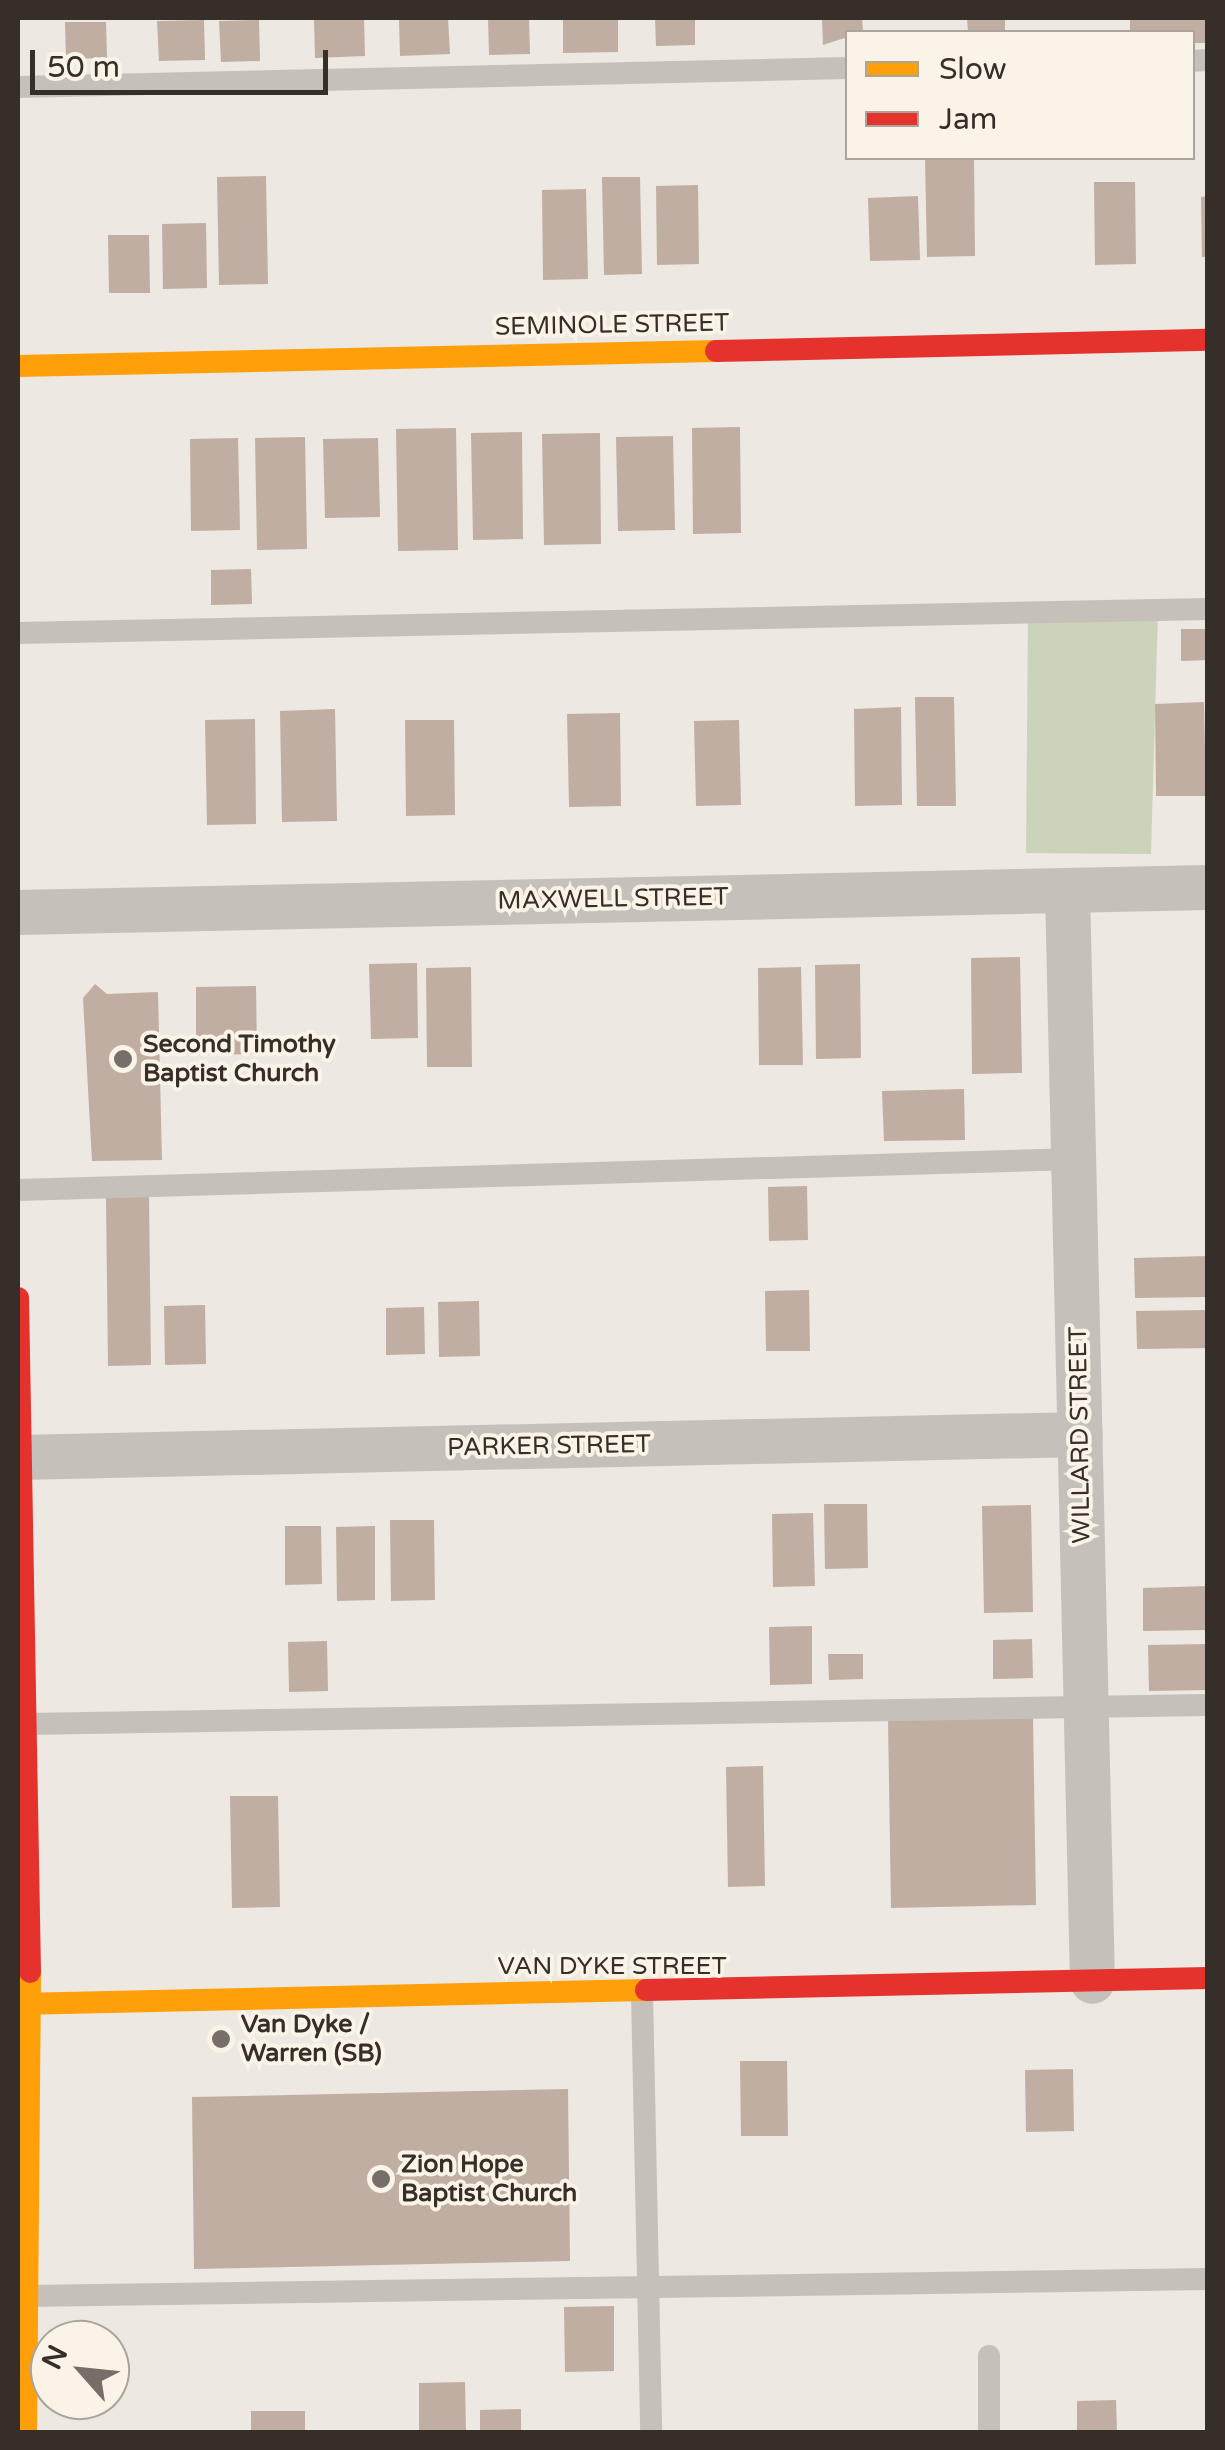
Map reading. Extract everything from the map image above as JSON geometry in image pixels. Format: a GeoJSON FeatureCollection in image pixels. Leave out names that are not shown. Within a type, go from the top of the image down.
{"type":"FeatureCollection","features":[{"type":"Feature","properties":{"kind":"main road","name":"SEMINOLE STREET"},"geometry":{"type":"LineString","coordinates":[[18,366],[1208,340]]}},
{"type":"Feature","properties":{"kind":"main road"},"geometry":{"type":"LineString","coordinates":[[18,1298],[24,1879],[22,2296],[26,2432]]}},
{"type":"Feature","properties":{"kind":"main road","name":"VAN DYKE STREET"},"geometry":{"type":"LineString","coordinates":[[24,2004],[1208,1978]]}},
{"type":"Feature","properties":{"kind":"street","name":"MAXWELL STREET"},"geometry":{"type":"LineString","coordinates":[[18,912],[1208,887]]}},
{"type":"Feature","properties":{"kind":"street","name":"WILLARD STREET"},"geometry":{"type":"LineString","coordinates":[[1067,890],[1092,1981]]}},
{"type":"Feature","properties":{"kind":"street","name":"PARKER STREET"},"geometry":{"type":"LineString","coordinates":[[19,1457],[1080,1434]]}},
{"type":"Feature","properties":{"kind":"lane"},"geometry":{"type":"LineString","coordinates":[[18,87],[845,68]]}},
{"type":"Feature","properties":{"kind":"lane"},"geometry":{"type":"LineString","coordinates":[[18,633],[1208,609]]}},
{"type":"Feature","properties":{"kind":"lane"},"geometry":{"type":"LineString","coordinates":[[18,1190],[1073,1159]]}},
{"type":"Feature","properties":{"kind":"lane"},"geometry":{"type":"LineString","coordinates":[[22,1724],[1208,1705]]}},
{"type":"Feature","properties":{"kind":"lane"},"geometry":{"type":"LineString","coordinates":[[642,1993],[651,2432]]}},
{"type":"Feature","properties":{"kind":"lane"},"geometry":{"type":"LineString","coordinates":[[22,2296],[1208,2279]]}},
{"type":"Feature","properties":{"kind":"lane"},"geometry":{"type":"LineString","coordinates":[[989,2356],[989,2432]]}},
{"type":"Feature","properties":{"kind":"green space"},"geometry":{"type":"Polygon","coordinates":[[[1158,610],[1151,854],[1026,853],[1028,612],[1158,610]]]}},
{"type":"Feature","properties":{"kind":"building"},"geometry":{"type":"Polygon","coordinates":[[[314,18],[364,18],[365,56],[315,58],[314,18]]]}},
{"type":"Feature","properties":{"kind":"building"},"geometry":{"type":"Polygon","coordinates":[[[448,18],[450,54],[400,56],[399,19],[448,18]]]}},
{"type":"Feature","properties":{"kind":"building"},"geometry":{"type":"Polygon","coordinates":[[[488,18],[529,18],[530,54],[489,55],[488,18]]]}},
{"type":"Feature","properties":{"kind":"building"},"geometry":{"type":"Polygon","coordinates":[[[563,18],[618,18],[618,52],[563,53],[563,18]]]}},
{"type":"Feature","properties":{"kind":"building"},"geometry":{"type":"Polygon","coordinates":[[[655,18],[695,18],[695,45],[656,46],[655,18]]]}},
{"type":"Feature","properties":{"kind":"building"},"geometry":{"type":"Polygon","coordinates":[[[822,18],[862,18],[863,30],[845,30],[845,38],[823,45],[822,18]]]}},
{"type":"Feature","properties":{"kind":"building"},"geometry":{"type":"Polygon","coordinates":[[[967,18],[1005,18],[1005,30],[968,30],[967,18]]]}},
{"type":"Feature","properties":{"kind":"building"},"geometry":{"type":"Polygon","coordinates":[[[1130,18],[1208,18],[1208,43],[1195,43],[1195,30],[1130,30],[1130,18]]]}},
{"type":"Feature","properties":{"kind":"building"},"geometry":{"type":"Polygon","coordinates":[[[204,20],[205,60],[159,61],[157,21],[204,20]]]}},
{"type":"Feature","properties":{"kind":"building"},"geometry":{"type":"Polygon","coordinates":[[[259,20],[260,61],[221,62],[219,21],[259,20]]]}},
{"type":"Feature","properties":{"kind":"building"},"geometry":{"type":"Polygon","coordinates":[[[65,22],[106,22],[107,58],[66,59],[65,22]]]}},
{"type":"Feature","properties":{"kind":"building"},"geometry":{"type":"Polygon","coordinates":[[[925,160],[974,160],[975,256],[927,257],[925,160]]]}},
{"type":"Feature","properties":{"kind":"building"},"geometry":{"type":"Polygon","coordinates":[[[266,176],[268,284],[219,285],[217,177],[266,176]]]}},
{"type":"Feature","properties":{"kind":"building"},"geometry":{"type":"Polygon","coordinates":[[[602,177],[640,177],[642,274],[604,275],[602,177]]]}},
{"type":"Feature","properties":{"kind":"building"},"geometry":{"type":"Polygon","coordinates":[[[1094,182],[1135,182],[1136,264],[1095,265],[1094,182]]]}},
{"type":"Feature","properties":{"kind":"building"},"geometry":{"type":"Polygon","coordinates":[[[698,185],[699,264],[657,265],[656,186],[698,185]]]}},
{"type":"Feature","properties":{"kind":"building"},"geometry":{"type":"Polygon","coordinates":[[[586,189],[588,279],[543,280],[542,190],[586,189]]]}},
{"type":"Feature","properties":{"kind":"building"},"geometry":{"type":"Polygon","coordinates":[[[918,196],[920,260],[870,261],[868,198],[918,196]]]}},
{"type":"Feature","properties":{"kind":"building"},"geometry":{"type":"Polygon","coordinates":[[[1208,196],[1208,257],[1202,257],[1201,197],[1208,196]]]}},
{"type":"Feature","properties":{"kind":"building"},"geometry":{"type":"Polygon","coordinates":[[[206,223],[207,288],[163,289],[162,224],[206,223]]]}},
{"type":"Feature","properties":{"kind":"building"},"geometry":{"type":"Polygon","coordinates":[[[108,235],[149,235],[150,293],[109,293],[108,235]]]}},
{"type":"Feature","properties":{"kind":"building"},"geometry":{"type":"Polygon","coordinates":[[[740,427],[741,533],[693,534],[692,428],[740,427]]]}},
{"type":"Feature","properties":{"kind":"building"},"geometry":{"type":"Polygon","coordinates":[[[456,428],[458,550],[398,551],[396,429],[456,428]]]}},
{"type":"Feature","properties":{"kind":"building"},"geometry":{"type":"Polygon","coordinates":[[[522,432],[523,539],[473,540],[471,433],[522,432]]]}},
{"type":"Feature","properties":{"kind":"building"},"geometry":{"type":"Polygon","coordinates":[[[600,433],[601,544],[544,545],[542,434],[600,433]]]}},
{"type":"Feature","properties":{"kind":"building"},"geometry":{"type":"Polygon","coordinates":[[[673,436],[675,530],[618,531],[616,437],[673,436]]]}},
{"type":"Feature","properties":{"kind":"building"},"geometry":{"type":"Polygon","coordinates":[[[305,437],[307,549],[257,550],[255,438],[305,437]]]}},
{"type":"Feature","properties":{"kind":"building"},"geometry":{"type":"Polygon","coordinates":[[[238,438],[240,530],[191,531],[190,439],[238,438]]]}},
{"type":"Feature","properties":{"kind":"building"},"geometry":{"type":"Polygon","coordinates":[[[378,438],[380,517],[325,518],[323,439],[378,438]]]}},
{"type":"Feature","properties":{"kind":"building"},"geometry":{"type":"Polygon","coordinates":[[[251,569],[252,604],[211,605],[211,570],[251,569]]]}},
{"type":"Feature","properties":{"kind":"building"},"geometry":{"type":"Polygon","coordinates":[[[1181,629],[1208,629],[1208,660],[1181,661],[1181,629]]]}},
{"type":"Feature","properties":{"kind":"building"},"geometry":{"type":"Polygon","coordinates":[[[915,697],[954,697],[956,806],[917,806],[915,697]]]}},
{"type":"Feature","properties":{"kind":"building"},"geometry":{"type":"Polygon","coordinates":[[[1204,702],[1206,796],[1156,796],[1155,704],[1204,702]]]}},
{"type":"Feature","properties":{"kind":"building"},"geometry":{"type":"Polygon","coordinates":[[[901,707],[902,805],[855,806],[854,709],[901,707]]]}},
{"type":"Feature","properties":{"kind":"building"},"geometry":{"type":"Polygon","coordinates":[[[335,709],[337,821],[282,822],[280,711],[335,709]]]}},
{"type":"Feature","properties":{"kind":"building"},"geometry":{"type":"Polygon","coordinates":[[[620,713],[621,806],[569,807],[567,714],[620,713]]]}},
{"type":"Feature","properties":{"kind":"building"},"geometry":{"type":"Polygon","coordinates":[[[255,719],[256,824],[207,825],[205,720],[255,719]]]}},
{"type":"Feature","properties":{"kind":"building"},"geometry":{"type":"Polygon","coordinates":[[[405,720],[454,720],[455,815],[406,816],[405,720]]]}},
{"type":"Feature","properties":{"kind":"building"},"geometry":{"type":"Polygon","coordinates":[[[739,720],[741,805],[696,806],[694,721],[739,720]]]}},
{"type":"Feature","properties":{"kind":"building"},"geometry":{"type":"Polygon","coordinates":[[[1020,957],[1022,1073],[972,1074],[971,958],[1020,957]]]}},
{"type":"Feature","properties":{"kind":"building"},"geometry":{"type":"Polygon","coordinates":[[[417,963],[418,1038],[371,1039],[369,964],[417,963]]]}},
{"type":"Feature","properties":{"kind":"building"},"geometry":{"type":"Polygon","coordinates":[[[860,964],[861,1058],[816,1059],[815,965],[860,964]]]}},
{"type":"Feature","properties":{"kind":"building"},"geometry":{"type":"Polygon","coordinates":[[[471,967],[472,1067],[427,1067],[426,968],[471,967]]]}},
{"type":"Feature","properties":{"kind":"building"},"geometry":{"type":"Polygon","coordinates":[[[801,967],[803,1065],[759,1065],[758,968],[801,967]]]}},
{"type":"Feature","properties":{"kind":"building","name":"Second Timothy Baptist Church"},"geometry":{"type":"Polygon","coordinates":[[[95,984],[107,994],[158,992],[162,1160],[92,1161],[83,998],[95,984]]]}},
{"type":"Feature","properties":{"kind":"building"},"geometry":{"type":"Polygon","coordinates":[[[256,986],[257,1054],[196,1055],[196,987],[256,986]]]}},
{"type":"Feature","properties":{"kind":"building"},"geometry":{"type":"Polygon","coordinates":[[[964,1089],[965,1140],[884,1141],[882,1091],[964,1089]]]}},
{"type":"Feature","properties":{"kind":"building"},"geometry":{"type":"Polygon","coordinates":[[[807,1186],[808,1240],[769,1241],[768,1187],[807,1186]]]}},
{"type":"Feature","properties":{"kind":"building"},"geometry":{"type":"Polygon","coordinates":[[[149,1196],[151,1365],[108,1366],[106,1197],[149,1196]]]}},
{"type":"Feature","properties":{"kind":"building"},"geometry":{"type":"Polygon","coordinates":[[[1208,1256],[1208,1297],[1135,1298],[1134,1258],[1208,1256]]]}},
{"type":"Feature","properties":{"kind":"building"},"geometry":{"type":"Polygon","coordinates":[[[809,1290],[810,1351],[766,1351],[765,1291],[809,1290]]]}},
{"type":"Feature","properties":{"kind":"building"},"geometry":{"type":"Polygon","coordinates":[[[479,1301],[480,1356],[439,1357],[438,1302],[479,1301]]]}},
{"type":"Feature","properties":{"kind":"building"},"geometry":{"type":"Polygon","coordinates":[[[205,1305],[206,1364],[165,1365],[164,1306],[205,1305]]]}},
{"type":"Feature","properties":{"kind":"building"},"geometry":{"type":"Polygon","coordinates":[[[424,1307],[425,1354],[386,1355],[386,1308],[424,1307]]]}},
{"type":"Feature","properties":{"kind":"building"},"geometry":{"type":"Polygon","coordinates":[[[1208,1310],[1208,1348],[1137,1349],[1136,1311],[1208,1310]]]}},
{"type":"Feature","properties":{"kind":"building"},"geometry":{"type":"Polygon","coordinates":[[[824,1504],[867,1504],[868,1568],[825,1569],[824,1504]]]}},
{"type":"Feature","properties":{"kind":"building"},"geometry":{"type":"Polygon","coordinates":[[[1031,1505],[1033,1612],[984,1613],[982,1506],[1031,1505]]]}},
{"type":"Feature","properties":{"kind":"building"},"geometry":{"type":"Polygon","coordinates":[[[813,1513],[815,1586],[773,1587],[772,1514],[813,1513]]]}},
{"type":"Feature","properties":{"kind":"building"},"geometry":{"type":"Polygon","coordinates":[[[390,1520],[434,1520],[435,1600],[391,1601],[390,1520]]]}},
{"type":"Feature","properties":{"kind":"building"},"geometry":{"type":"Polygon","coordinates":[[[285,1526],[321,1526],[322,1584],[285,1585],[285,1526]]]}},
{"type":"Feature","properties":{"kind":"building"},"geometry":{"type":"Polygon","coordinates":[[[375,1526],[375,1600],[337,1601],[336,1527],[375,1526]]]}},
{"type":"Feature","properties":{"kind":"building"},"geometry":{"type":"Polygon","coordinates":[[[1208,1586],[1208,1630],[1143,1631],[1143,1588],[1208,1586]]]}},
{"type":"Feature","properties":{"kind":"building"},"geometry":{"type":"Polygon","coordinates":[[[812,1626],[812,1684],[770,1685],[769,1627],[812,1626]]]}},
{"type":"Feature","properties":{"kind":"building"},"geometry":{"type":"Polygon","coordinates":[[[1032,1639],[1033,1678],[993,1679],[993,1640],[1032,1639]]]}},
{"type":"Feature","properties":{"kind":"building"},"geometry":{"type":"Polygon","coordinates":[[[327,1641],[328,1691],[289,1692],[288,1642],[327,1641]]]}},
{"type":"Feature","properties":{"kind":"building"},"geometry":{"type":"Polygon","coordinates":[[[1208,1644],[1208,1690],[1149,1691],[1148,1645],[1208,1644]]]}},
{"type":"Feature","properties":{"kind":"building"},"geometry":{"type":"Polygon","coordinates":[[[828,1654],[863,1654],[863,1679],[829,1680],[828,1654]]]}},
{"type":"Feature","properties":{"kind":"building"},"geometry":{"type":"Polygon","coordinates":[[[1033,1717],[1036,1905],[891,1908],[888,1720],[1033,1717]]]}},
{"type":"Feature","properties":{"kind":"building"},"geometry":{"type":"Polygon","coordinates":[[[763,1766],[765,1886],[728,1887],[726,1767],[763,1766]]]}},
{"type":"Feature","properties":{"kind":"building"},"geometry":{"type":"Polygon","coordinates":[[[230,1796],[278,1796],[280,1907],[232,1908],[230,1796]]]}},
{"type":"Feature","properties":{"kind":"building"},"geometry":{"type":"Polygon","coordinates":[[[740,2061],[787,2061],[788,2136],[741,2136],[740,2061]]]}},
{"type":"Feature","properties":{"kind":"building"},"geometry":{"type":"Polygon","coordinates":[[[1073,2069],[1074,2131],[1026,2132],[1025,2070],[1073,2069]]]}},
{"type":"Feature","properties":{"kind":"building","name":"Zion Hope Baptist Church"},"geometry":{"type":"Polygon","coordinates":[[[568,2089],[570,2261],[194,2269],[192,2097],[568,2089]]]}},
{"type":"Feature","properties":{"kind":"building"},"geometry":{"type":"Polygon","coordinates":[[[614,2306],[614,2371],[565,2372],[564,2307],[614,2306]]]}},
{"type":"Feature","properties":{"kind":"building"},"geometry":{"type":"Polygon","coordinates":[[[465,2382],[466,2432],[419,2432],[419,2383],[465,2382]]]}},
{"type":"Feature","properties":{"kind":"building"},"geometry":{"type":"Polygon","coordinates":[[[1116,2400],[1117,2432],[1077,2432],[1077,2401],[1116,2400]]]}},
{"type":"Feature","properties":{"kind":"building"},"geometry":{"type":"Polygon","coordinates":[[[521,2409],[521,2432],[480,2432],[480,2410],[521,2409]]]}},
{"type":"Feature","properties":{"kind":"building"},"geometry":{"type":"Polygon","coordinates":[[[251,2411],[305,2411],[305,2432],[251,2432],[251,2411]]]}},
{"type":"Feature","properties":{"kind":"traffic: slow"},"geometry":{"type":"LineString","coordinates":[[18,366],[716,351]]}},
{"type":"Feature","properties":{"kind":"traffic: slow"},"geometry":{"type":"LineString","coordinates":[[26,2432],[30,1972]]}},
{"type":"Feature","properties":{"kind":"traffic: slow"},"geometry":{"type":"LineString","coordinates":[[18,2004],[646,1990]]}},
{"type":"Feature","properties":{"kind":"traffic: jam"},"geometry":{"type":"LineString","coordinates":[[716,351],[1208,340]]}},
{"type":"Feature","properties":{"kind":"traffic: jam"},"geometry":{"type":"LineString","coordinates":[[18,1298],[30,1972]]}},
{"type":"Feature","properties":{"kind":"traffic: jam"},"geometry":{"type":"LineString","coordinates":[[646,1990],[1208,1978]]}},
{"type":"Feature","properties":{"kind":"place","name":"Second Timothy Baptist Church"},"geometry":{"type":"Point","coordinates":[123,1059]}},
{"type":"Feature","properties":{"kind":"place","name":"Van Dyke / Warren (SB)"},"geometry":{"type":"Point","coordinates":[221,2039]}},
{"type":"Feature","properties":{"kind":"place","name":"Zion Hope Baptist Church"},"geometry":{"type":"Point","coordinates":[381,2179]}}]}
